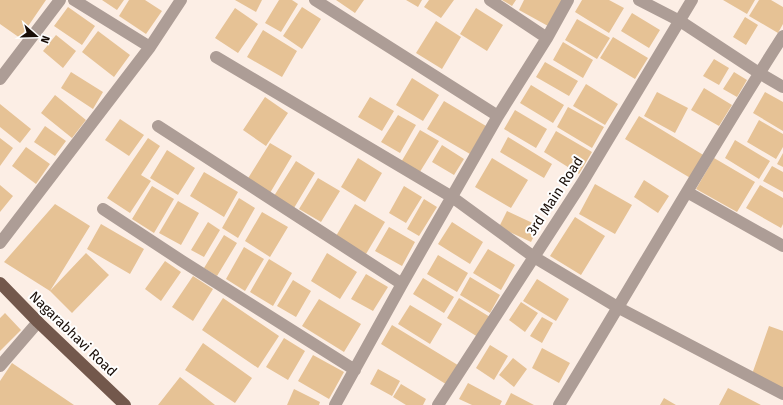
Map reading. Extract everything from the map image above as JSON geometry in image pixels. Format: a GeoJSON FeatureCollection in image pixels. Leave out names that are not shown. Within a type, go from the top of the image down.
{"type":"FeatureCollection","features":[{"type":"Feature","properties":{"kind":"main road","name":"Nagarabhavi Road"},"geometry":{"type":"LineString","coordinates":[[0,283],[38,322],[125,405]]}},
{"type":"Feature","properties":{"kind":"street"},"geometry":{"type":"LineString","coordinates":[[0,79],[60,0]]}},
{"type":"Feature","properties":{"kind":"street"},"geometry":{"type":"LineString","coordinates":[[74,0],[150,47]]}},
{"type":"Feature","properties":{"kind":"street"},"geometry":{"type":"LineString","coordinates":[[0,243],[150,47],[181,0]]}},
{"type":"Feature","properties":{"kind":"street"},"geometry":{"type":"LineString","coordinates":[[315,0],[498,116]]}},
{"type":"Feature","properties":{"kind":"street"},"geometry":{"type":"LineString","coordinates":[[490,0],[548,38]]}},
{"type":"Feature","properties":{"kind":"street"},"geometry":{"type":"LineString","coordinates":[[335,405],[498,116],[548,38],[568,0]]}},
{"type":"Feature","properties":{"kind":"street"},"geometry":{"type":"LineString","coordinates":[[639,0],[680,20],[759,73],[783,87]]}},
{"type":"Feature","properties":{"kind":"street","name":"3rd Main Road"},"geometry":{"type":"LineString","coordinates":[[438,405],[582,184],[692,0]]}},
{"type":"Feature","properties":{"kind":"street"},"geometry":{"type":"LineString","coordinates":[[559,405],[619,308],[759,73],[783,36]]}},
{"type":"Feature","properties":{"kind":"street"},"geometry":{"type":"LineString","coordinates":[[216,57],[452,197],[534,257],[619,308],[783,394]]}},
{"type":"Feature","properties":{"kind":"street"},"geometry":{"type":"LineString","coordinates":[[158,126],[402,284]]}},
{"type":"Feature","properties":{"kind":"street"},"geometry":{"type":"LineString","coordinates":[[687,192],[783,246]]}},
{"type":"Feature","properties":{"kind":"street"},"geometry":{"type":"LineString","coordinates":[[103,209],[355,370]]}},
{"type":"Feature","properties":{"kind":"street"},"geometry":{"type":"LineString","coordinates":[[0,366],[38,322]]}},
{"type":"Feature","properties":{"kind":"building"},"geometry":{"type":"Polygon","coordinates":[[[0,0],[46,0],[20,38],[0,24],[0,0]]]}},
{"type":"Feature","properties":{"kind":"building"},"geometry":{"type":"Polygon","coordinates":[[[102,0],[124,0],[117,10],[102,0]]]}},
{"type":"Feature","properties":{"kind":"building"},"geometry":{"type":"Polygon","coordinates":[[[129,0],[145,0],[162,11],[146,34],[119,16],[129,0]]]}},
{"type":"Feature","properties":{"kind":"building"},"geometry":{"type":"Polygon","coordinates":[[[235,0],[262,0],[256,12],[235,0]]]}},
{"type":"Feature","properties":{"kind":"building"},"geometry":{"type":"Polygon","coordinates":[[[279,0],[292,0],[298,4],[281,32],[265,23],[279,0]]]}},
{"type":"Feature","properties":{"kind":"building"},"geometry":{"type":"Polygon","coordinates":[[[336,0],[364,0],[355,13],[336,0]]]}},
{"type":"Feature","properties":{"kind":"building"},"geometry":{"type":"Polygon","coordinates":[[[406,0],[422,0],[418,7],[406,0]]]}},
{"type":"Feature","properties":{"kind":"building"},"geometry":{"type":"Polygon","coordinates":[[[429,0],[454,0],[441,18],[424,7],[429,0]]]}},
{"type":"Feature","properties":{"kind":"building"},"geometry":{"type":"Polygon","coordinates":[[[502,0],[516,0],[512,6],[502,0]]]}},
{"type":"Feature","properties":{"kind":"building"},"geometry":{"type":"Polygon","coordinates":[[[524,0],[562,0],[548,26],[519,10],[524,0]]]}},
{"type":"Feature","properties":{"kind":"building"},"geometry":{"type":"Polygon","coordinates":[[[582,0],[609,0],[624,8],[609,33],[575,12],[582,0]]]}},
{"type":"Feature","properties":{"kind":"building"},"geometry":{"type":"Polygon","coordinates":[[[723,0],[755,0],[747,14],[723,0]]]}},
{"type":"Feature","properties":{"kind":"building"},"geometry":{"type":"Polygon","coordinates":[[[759,0],[771,0],[783,7],[783,24],[778,33],[749,16],[759,0]]]}},
{"type":"Feature","properties":{"kind":"building"},"geometry":{"type":"Polygon","coordinates":[[[68,7],[95,26],[82,45],[54,26],[68,7]]]}},
{"type":"Feature","properties":{"kind":"building"},"geometry":{"type":"Polygon","coordinates":[[[302,7],[321,19],[302,49],[283,36],[302,7]]]}},
{"type":"Feature","properties":{"kind":"building"},"geometry":{"type":"Polygon","coordinates":[[[235,8],[258,24],[238,53],[215,38],[235,8]]]}},
{"type":"Feature","properties":{"kind":"building"},"geometry":{"type":"Polygon","coordinates":[[[476,8],[503,25],[487,51],[460,34],[476,8]]]}},
{"type":"Feature","properties":{"kind":"building"},"geometry":{"type":"Polygon","coordinates":[[[632,13],[660,30],[649,48],[621,31],[632,13]]]}},
{"type":"Feature","properties":{"kind":"building"},"geometry":{"type":"Polygon","coordinates":[[[745,17],[758,25],[746,45],[733,37],[745,17]]]}},
{"type":"Feature","properties":{"kind":"building"},"geometry":{"type":"Polygon","coordinates":[[[577,19],[610,38],[597,59],[565,40],[577,19]]]}},
{"type":"Feature","properties":{"kind":"building"},"geometry":{"type":"Polygon","coordinates":[[[436,21],[461,37],[442,69],[416,53],[436,21]]]}},
{"type":"Feature","properties":{"kind":"building"},"geometry":{"type":"Polygon","coordinates":[[[263,30],[297,51],[282,77],[247,57],[263,30]]]}},
{"type":"Feature","properties":{"kind":"building"},"geometry":{"type":"Polygon","coordinates":[[[98,31],[130,55],[114,77],[82,52],[98,31]]]}},
{"type":"Feature","properties":{"kind":"building"},"geometry":{"type":"Polygon","coordinates":[[[56,35],[76,51],[63,68],[43,51],[56,35]]]}},
{"type":"Feature","properties":{"kind":"building"},"geometry":{"type":"Polygon","coordinates":[[[613,37],[648,58],[635,79],[600,58],[613,37]]]}},
{"type":"Feature","properties":{"kind":"building"},"geometry":{"type":"Polygon","coordinates":[[[563,42],[593,60],[583,78],[553,60],[563,42]]]}},
{"type":"Feature","properties":{"kind":"building"},"geometry":{"type":"Polygon","coordinates":[[[714,59],[729,68],[719,85],[703,76],[714,59]]]}},
{"type":"Feature","properties":{"kind":"building"},"geometry":{"type":"Polygon","coordinates":[[[545,62],[578,81],[569,96],[536,77],[545,62]]]}},
{"type":"Feature","properties":{"kind":"building"},"geometry":{"type":"Polygon","coordinates":[[[71,72],[103,92],[93,109],[61,88],[71,72]]]}},
{"type":"Feature","properties":{"kind":"building"},"geometry":{"type":"Polygon","coordinates":[[[734,72],[747,80],[737,97],[723,89],[734,72]]]}},
{"type":"Feature","properties":{"kind":"building"},"geometry":{"type":"Polygon","coordinates":[[[412,78],[439,95],[423,121],[396,105],[412,78]]]}},
{"type":"Feature","properties":{"kind":"building"},"geometry":{"type":"Polygon","coordinates":[[[586,84],[618,104],[605,125],[573,106],[586,84]]]}},
{"type":"Feature","properties":{"kind":"building"},"geometry":{"type":"Polygon","coordinates":[[[531,85],[564,105],[553,123],[520,103],[531,85]]]}},
{"type":"Feature","properties":{"kind":"building"},"geometry":{"type":"Polygon","coordinates":[[[704,88],[732,105],[719,126],[691,110],[704,88]]]}},
{"type":"Feature","properties":{"kind":"building"},"geometry":{"type":"Polygon","coordinates":[[[657,92],[688,108],[675,133],[644,116],[657,92]]]}},
{"type":"Feature","properties":{"kind":"building"},"geometry":{"type":"Polygon","coordinates":[[[765,92],[783,102],[783,131],[753,113],[765,92]]]}},
{"type":"Feature","properties":{"kind":"building"},"geometry":{"type":"Polygon","coordinates":[[[55,95],[86,120],[72,138],[41,113],[55,95]]]}},
{"type":"Feature","properties":{"kind":"building"},"geometry":{"type":"Polygon","coordinates":[[[265,97],[288,113],[266,146],[243,130],[265,97]]]}},
{"type":"Feature","properties":{"kind":"building"},"geometry":{"type":"Polygon","coordinates":[[[370,97],[394,111],[382,131],[358,117],[370,97]]]}},
{"type":"Feature","properties":{"kind":"building"},"geometry":{"type":"Polygon","coordinates":[[[444,101],[486,126],[470,154],[427,129],[444,101]]]}},
{"type":"Feature","properties":{"kind":"building"},"geometry":{"type":"Polygon","coordinates":[[[0,104],[31,129],[20,143],[0,127],[0,104]]]}},
{"type":"Feature","properties":{"kind":"building"},"geometry":{"type":"Polygon","coordinates":[[[568,107],[604,127],[592,148],[557,127],[568,107]]]}},
{"type":"Feature","properties":{"kind":"building"},"geometry":{"type":"Polygon","coordinates":[[[515,110],[547,129],[536,148],[504,129],[515,110]]]}},
{"type":"Feature","properties":{"kind":"building"},"geometry":{"type":"Polygon","coordinates":[[[398,115],[416,125],[400,153],[381,142],[398,115]]]}},
{"type":"Feature","properties":{"kind":"building"},"geometry":{"type":"Polygon","coordinates":[[[639,116],[705,156],[692,179],[625,139],[639,116]]]}},
{"type":"Feature","properties":{"kind":"building"},"geometry":{"type":"Polygon","coordinates":[[[120,119],[144,135],[129,156],[105,140],[120,119]]]}},
{"type":"Feature","properties":{"kind":"building"},"geometry":{"type":"Polygon","coordinates":[[[759,120],[783,134],[783,147],[776,159],[747,142],[759,120]]]}},
{"type":"Feature","properties":{"kind":"building"},"geometry":{"type":"Polygon","coordinates":[[[45,126],[66,141],[55,156],[34,142],[45,126]]]}},
{"type":"Feature","properties":{"kind":"building"},"geometry":{"type":"Polygon","coordinates":[[[420,130],[439,141],[418,175],[400,164],[420,130]]]}},
{"type":"Feature","properties":{"kind":"building"},"geometry":{"type":"Polygon","coordinates":[[[556,131],[592,152],[579,174],[544,152],[556,131]]]}},
{"type":"Feature","properties":{"kind":"building"},"geometry":{"type":"Polygon","coordinates":[[[508,137],[552,164],[544,178],[500,152],[508,137]]]}},
{"type":"Feature","properties":{"kind":"building"},"geometry":{"type":"Polygon","coordinates":[[[0,138],[13,148],[0,166],[0,138]]]}},
{"type":"Feature","properties":{"kind":"building"},"geometry":{"type":"Polygon","coordinates":[[[148,138],[160,146],[141,175],[151,181],[130,213],[107,198],[148,138]]]}},
{"type":"Feature","properties":{"kind":"building"},"geometry":{"type":"Polygon","coordinates":[[[735,140],[770,161],[759,179],[725,158],[735,140]]]}},
{"type":"Feature","properties":{"kind":"building"},"geometry":{"type":"Polygon","coordinates":[[[270,143],[292,156],[270,193],[247,180],[270,143]]]}},
{"type":"Feature","properties":{"kind":"building"},"geometry":{"type":"Polygon","coordinates":[[[442,145],[464,159],[454,175],[432,162],[442,145]]]}},
{"type":"Feature","properties":{"kind":"building"},"geometry":{"type":"Polygon","coordinates":[[[26,147],[50,164],[36,184],[12,166],[26,147]]]}},
{"type":"Feature","properties":{"kind":"building"},"geometry":{"type":"Polygon","coordinates":[[[167,150],[195,168],[178,195],[150,178],[167,150]]]}},
{"type":"Feature","properties":{"kind":"building"},"geometry":{"type":"Polygon","coordinates":[[[783,153],[783,167],[777,164],[783,153]]]}},
{"type":"Feature","properties":{"kind":"building"},"geometry":{"type":"Polygon","coordinates":[[[358,158],[382,173],[365,202],[341,187],[358,158]]]}},
{"type":"Feature","properties":{"kind":"building"},"geometry":{"type":"Polygon","coordinates":[[[492,158],[528,180],[511,208],[475,187],[492,158]]]}},
{"type":"Feature","properties":{"kind":"building"},"geometry":{"type":"Polygon","coordinates":[[[714,158],[755,182],[737,212],[696,189],[714,158]]]}},
{"type":"Feature","properties":{"kind":"building"},"geometry":{"type":"Polygon","coordinates":[[[296,161],[315,173],[294,208],[274,196],[296,161]]]}},
{"type":"Feature","properties":{"kind":"building"},"geometry":{"type":"Polygon","coordinates":[[[772,166],[783,172],[783,192],[763,181],[772,166]]]}},
{"type":"Feature","properties":{"kind":"building"},"geometry":{"type":"Polygon","coordinates":[[[204,172],[238,192],[224,217],[190,196],[204,172]]]}},
{"type":"Feature","properties":{"kind":"building"},"geometry":{"type":"Polygon","coordinates":[[[318,178],[340,191],[321,222],[299,209],[318,178]]]}},
{"type":"Feature","properties":{"kind":"building"},"geometry":{"type":"Polygon","coordinates":[[[644,180],[669,196],[658,213],[634,197],[644,180]]]}},
{"type":"Feature","properties":{"kind":"building"},"geometry":{"type":"Polygon","coordinates":[[[595,184],[632,205],[615,234],[579,214],[595,184]]]}},
{"type":"Feature","properties":{"kind":"building"},"geometry":{"type":"Polygon","coordinates":[[[0,185],[13,196],[0,212],[0,185]]]}},
{"type":"Feature","properties":{"kind":"building"},"geometry":{"type":"Polygon","coordinates":[[[760,185],[783,198],[783,224],[781,228],[746,208],[760,185]]]}},
{"type":"Feature","properties":{"kind":"building"},"geometry":{"type":"Polygon","coordinates":[[[152,186],[174,199],[154,233],[132,219],[152,186]]]}},
{"type":"Feature","properties":{"kind":"building"},"geometry":{"type":"Polygon","coordinates":[[[404,186],[422,197],[406,223],[389,213],[404,186]]]}},
{"type":"Feature","properties":{"kind":"building"},"geometry":{"type":"Polygon","coordinates":[[[239,198],[255,208],[238,238],[222,228],[239,198]]]}},
{"type":"Feature","properties":{"kind":"building"},"geometry":{"type":"Polygon","coordinates":[[[424,199],[437,207],[419,236],[407,229],[424,199]]]}},
{"type":"Feature","properties":{"kind":"building"},"geometry":{"type":"Polygon","coordinates":[[[178,201],[199,213],[181,245],[159,233],[178,201]]]}},
{"type":"Feature","properties":{"kind":"building"},"geometry":{"type":"Polygon","coordinates":[[[55,204],[90,226],[50,291],[4,262],[55,204]]]}},
{"type":"Feature","properties":{"kind":"building"},"geometry":{"type":"Polygon","coordinates":[[[355,204],[385,222],[366,254],[336,236],[355,204]]]}},
{"type":"Feature","properties":{"kind":"building"},"geometry":{"type":"Polygon","coordinates":[[[507,211],[539,226],[531,242],[499,227],[507,211]]]}},
{"type":"Feature","properties":{"kind":"building"},"geometry":{"type":"Polygon","coordinates":[[[262,212],[288,227],[270,257],[245,241],[262,212]]]}},
{"type":"Feature","properties":{"kind":"building"},"geometry":{"type":"Polygon","coordinates":[[[575,217],[605,236],[581,275],[550,256],[575,217]]]}},
{"type":"Feature","properties":{"kind":"building"},"geometry":{"type":"Polygon","coordinates":[[[208,222],[220,230],[204,257],[191,250],[208,222]]]}},
{"type":"Feature","properties":{"kind":"building"},"geometry":{"type":"Polygon","coordinates":[[[452,222],[483,242],[470,264],[438,244],[452,222]]]}},
{"type":"Feature","properties":{"kind":"building"},"geometry":{"type":"Polygon","coordinates":[[[101,224],[144,249],[130,274],[87,249],[101,224]]]}},
{"type":"Feature","properties":{"kind":"building"},"geometry":{"type":"Polygon","coordinates":[[[389,227],[415,242],[402,266],[375,251],[389,227]]]}},
{"type":"Feature","properties":{"kind":"building"},"geometry":{"type":"Polygon","coordinates":[[[224,235],[237,243],[217,276],[204,268],[224,235]]]}},
{"type":"Feature","properties":{"kind":"building"},"geometry":{"type":"Polygon","coordinates":[[[244,247],[264,259],[245,291],[226,279],[244,247]]]}},
{"type":"Feature","properties":{"kind":"building"},"geometry":{"type":"Polygon","coordinates":[[[488,249],[515,265],[501,290],[473,273],[488,249]]]}},
{"type":"Feature","properties":{"kind":"building"},"geometry":{"type":"Polygon","coordinates":[[[86,253],[109,275],[72,313],[50,291],[86,253]]]}},
{"type":"Feature","properties":{"kind":"building"},"geometry":{"type":"Polygon","coordinates":[[[327,253],[357,272],[340,299],[311,281],[327,253]]]}},
{"type":"Feature","properties":{"kind":"building"},"geometry":{"type":"Polygon","coordinates":[[[438,255],[468,273],[457,292],[427,274],[438,255]]]}},
{"type":"Feature","properties":{"kind":"building"},"geometry":{"type":"Polygon","coordinates":[[[269,259],[292,273],[273,306],[250,292],[269,259]]]}},
{"type":"Feature","properties":{"kind":"building"},"geometry":{"type":"Polygon","coordinates":[[[165,261],[181,272],[161,301],[145,289],[165,261]]]}},
{"type":"Feature","properties":{"kind":"building"},"geometry":{"type":"Polygon","coordinates":[[[366,274],[388,287],[373,311],[351,299],[366,274]]]}},
{"type":"Feature","properties":{"kind":"building"},"geometry":{"type":"Polygon","coordinates":[[[193,276],[213,289],[193,321],[172,307],[193,276]]]}},
{"type":"Feature","properties":{"kind":"building"},"geometry":{"type":"Polygon","coordinates":[[[470,277],[500,295],[490,313],[460,295],[470,277]]]}},
{"type":"Feature","properties":{"kind":"building"},"geometry":{"type":"Polygon","coordinates":[[[423,278],[454,297],[444,313],[413,294],[423,278]]]}},
{"type":"Feature","properties":{"kind":"building"},"geometry":{"type":"Polygon","coordinates":[[[537,279],[569,299],[556,321],[523,301],[537,279]]]}},
{"type":"Feature","properties":{"kind":"building"},"geometry":{"type":"Polygon","coordinates":[[[293,280],[311,291],[296,317],[277,306],[293,280]]]}},
{"type":"Feature","properties":{"kind":"building"},"geometry":{"type":"Polygon","coordinates":[[[223,298],[279,336],[258,368],[202,330],[223,298]]]}},
{"type":"Feature","properties":{"kind":"building"},"geometry":{"type":"Polygon","coordinates":[[[459,298],[490,317],[478,337],[447,318],[459,298]]]}},
{"type":"Feature","properties":{"kind":"building"},"geometry":{"type":"Polygon","coordinates":[[[319,299],[361,324],[344,352],[302,326],[319,299]]]}},
{"type":"Feature","properties":{"kind":"building"},"geometry":{"type":"Polygon","coordinates":[[[521,302],[538,313],[525,332],[509,320],[521,302]]]}},
{"type":"Feature","properties":{"kind":"building"},"geometry":{"type":"Polygon","coordinates":[[[410,305],[442,324],[430,344],[398,324],[410,305]]]}},
{"type":"Feature","properties":{"kind":"building"},"geometry":{"type":"Polygon","coordinates":[[[5,313],[21,330],[0,351],[0,318],[5,313]]]}},
{"type":"Feature","properties":{"kind":"building"},"geometry":{"type":"Polygon","coordinates":[[[542,317],[553,323],[542,343],[530,336],[542,317]]]}},
{"type":"Feature","properties":{"kind":"building"},"geometry":{"type":"Polygon","coordinates":[[[392,325],[461,367],[449,386],[381,344],[392,325]]]}},
{"type":"Feature","properties":{"kind":"building"},"geometry":{"type":"Polygon","coordinates":[[[769,326],[783,331],[783,388],[751,377],[769,326]]]}},
{"type":"Feature","properties":{"kind":"building"},"geometry":{"type":"Polygon","coordinates":[[[284,338],[305,351],[288,380],[266,367],[284,338]]]}},
{"type":"Feature","properties":{"kind":"building"},"geometry":{"type":"Polygon","coordinates":[[[203,343],[252,378],[235,403],[185,370],[203,343]]]}},
{"type":"Feature","properties":{"kind":"building"},"geometry":{"type":"Polygon","coordinates":[[[490,345],[508,356],[494,380],[476,368],[490,345]]]}},
{"type":"Feature","properties":{"kind":"building"},"geometry":{"type":"Polygon","coordinates":[[[542,348],[570,363],[559,383],[532,368],[542,348]]]}},
{"type":"Feature","properties":{"kind":"building"},"geometry":{"type":"Polygon","coordinates":[[[313,355],[344,372],[329,399],[298,381],[313,355]]]}},
{"type":"Feature","properties":{"kind":"building"},"geometry":{"type":"Polygon","coordinates":[[[513,358],[527,369],[514,387],[499,375],[513,358]]]}},
{"type":"Feature","properties":{"kind":"building"},"geometry":{"type":"Polygon","coordinates":[[[12,363],[74,405],[0,405],[0,381],[12,363]]]}},
{"type":"Feature","properties":{"kind":"building"},"geometry":{"type":"Polygon","coordinates":[[[378,369],[400,381],[392,396],[370,384],[378,369]]]}},
{"type":"Feature","properties":{"kind":"building"},"geometry":{"type":"Polygon","coordinates":[[[180,377],[215,405],[158,405],[180,377]]]}},
{"type":"Feature","properties":{"kind":"building"},"geometry":{"type":"Polygon","coordinates":[[[468,383],[502,401],[500,405],[472,405],[459,399],[468,383]]]}},
{"type":"Feature","properties":{"kind":"building"},"geometry":{"type":"Polygon","coordinates":[[[401,384],[426,399],[423,405],[406,405],[393,397],[401,384]]]}},
{"type":"Feature","properties":{"kind":"building"},"geometry":{"type":"Polygon","coordinates":[[[728,388],[761,405],[719,405],[728,388]]]}},
{"type":"Feature","properties":{"kind":"building"},"geometry":{"type":"Polygon","coordinates":[[[294,389],[320,402],[319,405],[287,405],[294,389]]]}},
{"type":"Feature","properties":{"kind":"building"},"geometry":{"type":"Polygon","coordinates":[[[511,393],[534,405],[505,405],[511,393]]]}},
{"type":"Feature","properties":{"kind":"building"},"geometry":{"type":"Polygon","coordinates":[[[664,398],[676,405],[660,405],[664,398]]]}}]}
